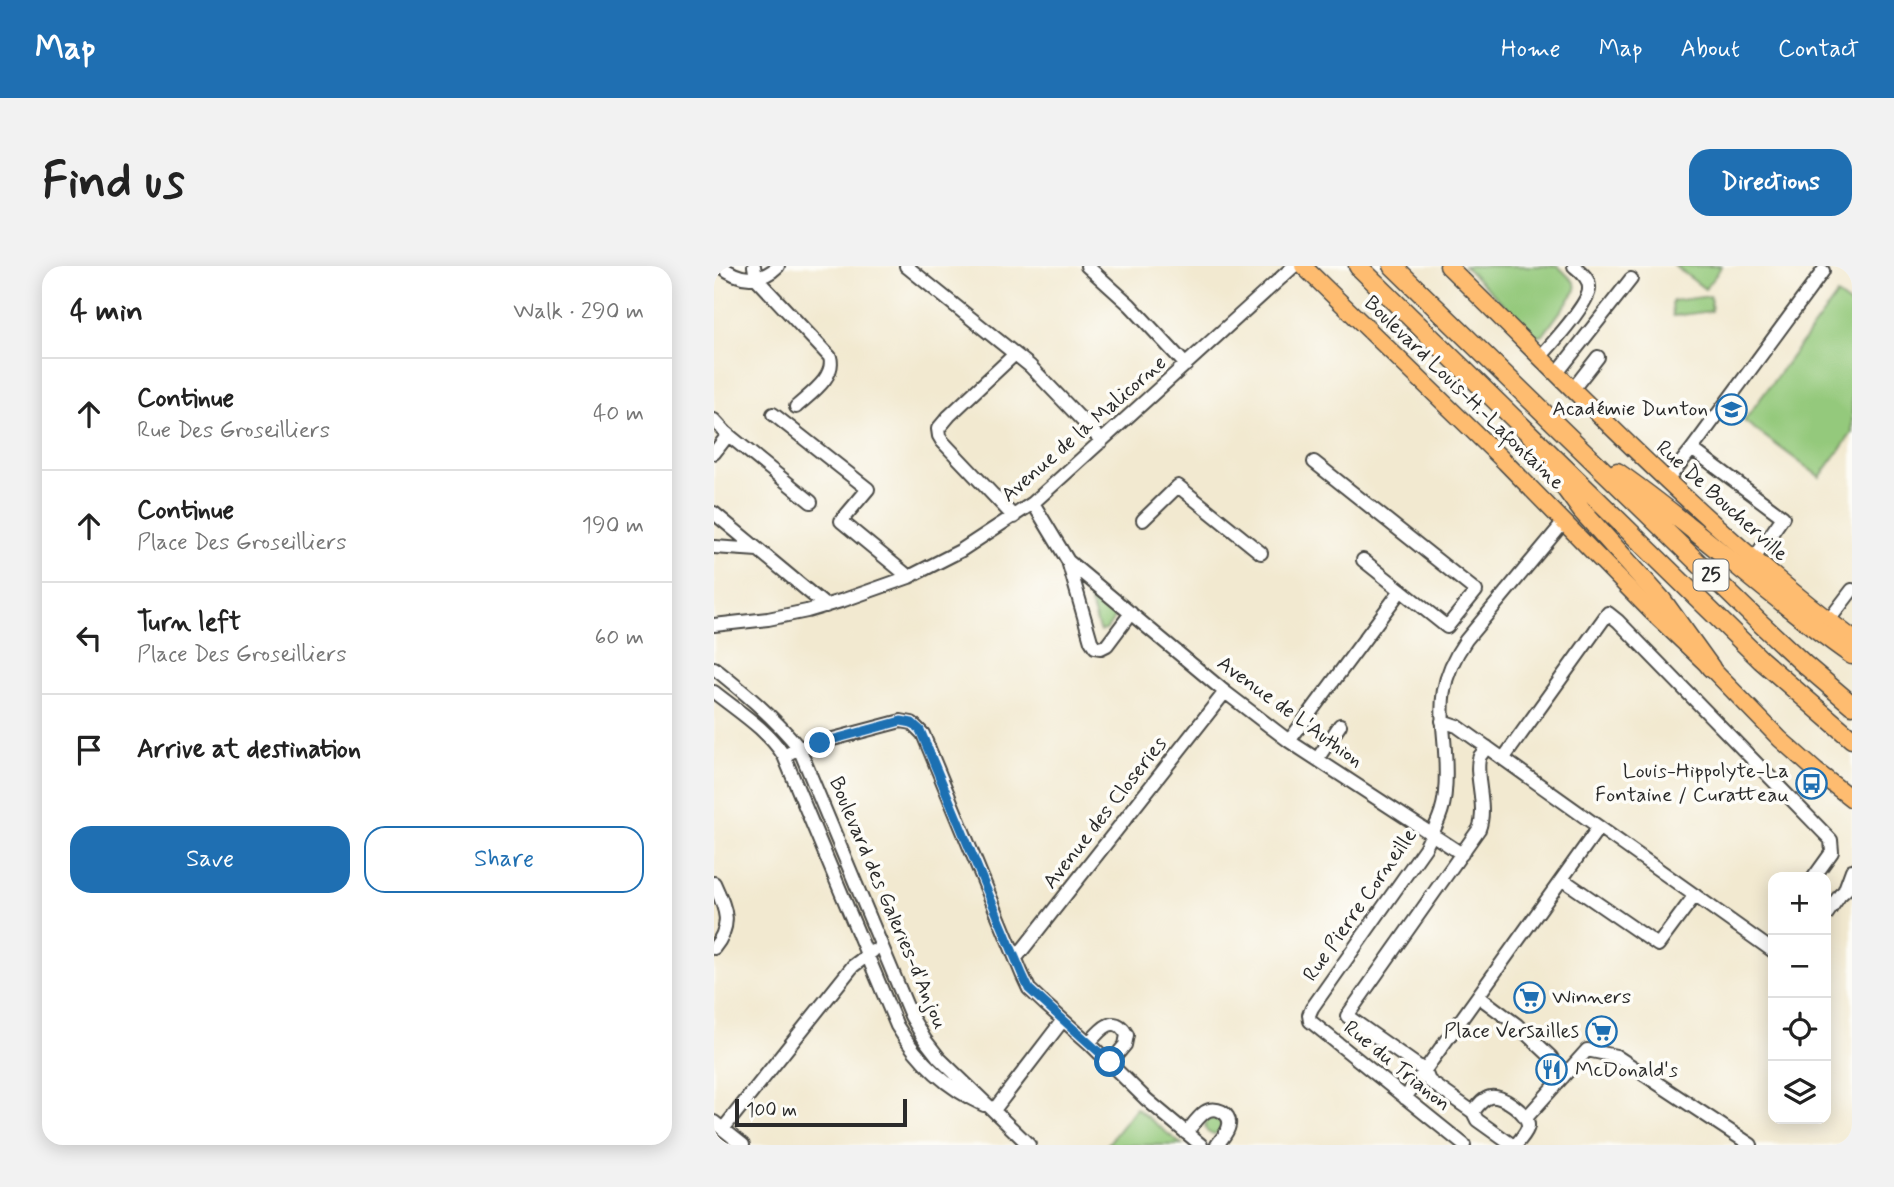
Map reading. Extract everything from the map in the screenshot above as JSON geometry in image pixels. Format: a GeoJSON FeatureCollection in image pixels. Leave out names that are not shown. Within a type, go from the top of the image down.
{"type":"FeatureCollection","features":[{"type":"Feature","properties":{"kind":"highway","name":"25"},"geometry":{"type":"LineString","coordinates":[[1358,266],[1761,660],[1852,739]]}},
{"type":"Feature","properties":{"kind":"highway","name":"25"},"geometry":{"type":"LineString","coordinates":[[1393,266],[1766,629],[1852,705]]}},
{"type":"Feature","properties":{"kind":"highway"},"geometry":{"type":"LineString","coordinates":[[1518,422],[1582,511],[1662,600],[1711,668]]}},
{"type":"Feature","properties":{"kind":"highway"},"geometry":{"type":"LineString","coordinates":[[1574,442],[1656,499],[1775,598],[1852,655]]}},
{"type":"Feature","properties":{"kind":"main road","name":"Boulevard Louis-H.-Lafontaine"},"geometry":{"type":"LineString","coordinates":[[1303,266],[1564,522]]}},
{"type":"Feature","properties":{"kind":"main road"},"geometry":{"type":"LineString","coordinates":[[1448,266],[1541,356]]}},
{"type":"Feature","properties":{"kind":"main road","name":"Rue De Boucherville"},"geometry":{"type":"LineString","coordinates":[[1541,356],[1753,560],[1852,638]]}},
{"type":"Feature","properties":{"kind":"main road"},"geometry":{"type":"LineString","coordinates":[[1564,522],[1793,750],[1852,799]]}},
{"type":"Feature","properties":{"kind":"street"},"geometry":{"type":"LineString","coordinates":[[721,266],[741,277],[755,272],[772,272],[778,266]]}},
{"type":"Feature","properties":{"kind":"street"},"geometry":{"type":"LineString","coordinates":[[906,266],[1030,366],[1102,441]]}},
{"type":"Feature","properties":{"kind":"street"},"geometry":{"type":"LineString","coordinates":[[1087,266],[1130,305],[1186,365]]}},
{"type":"Feature","properties":{"kind":"street","name":"Avenue de la Malicorne"},"geometry":{"type":"LineString","coordinates":[[714,625],[768,619],[826,606],[909,577],[960,551],[1033,503],[1294,266]]}},
{"type":"Feature","properties":{"kind":"street"},"geometry":{"type":"LineString","coordinates":[[1541,356],[1583,304],[1588,293],[1589,284],[1574,266]]}},
{"type":"Feature","properties":{"kind":"street"},"geometry":{"type":"LineString","coordinates":[[1667,480],[1823,271]]}},
{"type":"Feature","properties":{"kind":"street"},"geometry":{"type":"LineString","coordinates":[[755,272],[830,357],[832,363],[829,375],[796,407]]}},
{"type":"Feature","properties":{"kind":"street"},"geometry":{"type":"LineString","coordinates":[[1557,373],[1631,279]]}},
{"type":"Feature","properties":{"kind":"street"},"geometry":{"type":"LineString","coordinates":[[1014,516],[942,441],[938,429],[1015,354]]}},
{"type":"Feature","properties":{"kind":"street"},"geometry":{"type":"LineString","coordinates":[[1573,389],[1598,357]]}},
{"type":"Feature","properties":{"kind":"street"},"geometry":{"type":"LineString","coordinates":[[773,414],[868,489],[841,522],[909,577]]}},
{"type":"Feature","properties":{"kind":"street"},"geometry":{"type":"LineString","coordinates":[[714,420],[728,435],[811,502]]}},
{"type":"Feature","properties":{"kind":"street"},"geometry":{"type":"LineString","coordinates":[[714,453],[728,435]]}},
{"type":"Feature","properties":{"kind":"street"},"geometry":{"type":"LineString","coordinates":[[1692,449],[1783,517],[1753,560]]}},
{"type":"Feature","properties":{"kind":"street"},"geometry":{"type":"LineString","coordinates":[[1314,462],[1476,591],[1447,627],[1363,560]]}},
{"type":"Feature","properties":{"kind":"street"},"geometry":{"type":"LineString","coordinates":[[1143,520],[1178,486],[1261,553]]}},
{"type":"Feature","properties":{"kind":"street","name":"Avenue de L'Authion"},"geometry":{"type":"LineString","coordinates":[[1033,503],[1068,561],[1095,647],[1107,645],[1130,613]]}},
{"type":"Feature","properties":{"kind":"street"},"geometry":{"type":"LineString","coordinates":[[714,513],[826,606]]}},
{"type":"Feature","properties":{"kind":"street","name":"Rue Pierre Corneille"},"geometry":{"type":"LineString","coordinates":[[1309,1015],[1433,833],[1446,788],[1443,692],[1446,677],[1457,655],[1564,522]]}},
{"type":"Feature","properties":{"kind":"street"},"geometry":{"type":"LineString","coordinates":[[714,547],[759,550]]}},
{"type":"Feature","properties":{"kind":"street","name":"Avenue de L'Authion"},"geometry":{"type":"LineString","coordinates":[[1068,561],[1225,691],[1289,740],[1462,854]]}},
{"type":"Feature","properties":{"kind":"street"},"geometry":{"type":"LineString","coordinates":[[1289,740],[1401,590]]}},
{"type":"Feature","properties":{"kind":"street"},"geometry":{"type":"LineString","coordinates":[[1829,620],[1852,590]]}},
{"type":"Feature","properties":{"kind":"street"},"geometry":{"type":"LineString","coordinates":[[1503,759],[1608,613],[1831,840],[1832,852],[1818,872]]}},
{"type":"Feature","properties":{"kind":"street","name":"Boulevard des Galeries-d'Anjou"},"geometry":{"type":"LineString","coordinates":[[714,668],[766,711],[799,748],[911,1016],[939,1058],[993,1110]]}},
{"type":"Feature","properties":{"kind":"street","name":"Avenue des Closeries"},"geometry":{"type":"LineString","coordinates":[[1016,958],[1225,691]]}},
{"type":"Feature","properties":{"kind":"street","name":"Boulevard des Galeries-d'Anjou"},"geometry":{"type":"LineString","coordinates":[[714,692],[774,741],[784,756],[897,1026],[923,1063],[946,1084],[993,1110]]}},
{"type":"Feature","properties":{"kind":"street"},"geometry":{"type":"LineString","coordinates":[[784,756],[799,748],[901,721],[912,723],[920,730],[1029,989],[1110,1062],[1146,1100],[1201,1145]]}},
{"type":"Feature","properties":{"kind":"street"},"geometry":{"type":"LineString","coordinates":[[1442,721],[1453,724],[1487,747],[1695,895],[1768,942]]}},
{"type":"Feature","properties":{"kind":"street"},"geometry":{"type":"LineString","coordinates":[[1318,758],[1340,725]]}},
{"type":"Feature","properties":{"kind":"street"},"geometry":{"type":"LineString","coordinates":[[1473,1112],[1484,1100],[1499,1097],[1524,1114],[1528,1122],[1526,1131],[1514,1145],[1477,1120],[1473,1112],[1429,1081],[1425,1071],[1347,1016],[1479,828],[1483,819],[1479,764],[1487,747]]}},
{"type":"Feature","properties":{"kind":"street"},"geometry":{"type":"LineString","coordinates":[[1405,1098],[1599,827]]}},
{"type":"Feature","properties":{"kind":"street"},"geometry":{"type":"LineString","coordinates":[[1562,879],[1658,945],[1695,895]]}},
{"type":"Feature","properties":{"kind":"street"},"geometry":{"type":"LineString","coordinates":[[1831,908],[1850,880]]}},
{"type":"Feature","properties":{"kind":"street"},"geometry":{"type":"LineString","coordinates":[[714,883],[726,911],[724,934],[714,948]]}},
{"type":"Feature","properties":{"kind":"street"},"geometry":{"type":"LineString","coordinates":[[743,1145],[718,1126],[853,965],[867,954],[883,947]]}},
{"type":"Feature","properties":{"kind":"street"},"geometry":{"type":"LineString","coordinates":[[1478,996],[1517,1025],[1551,1057],[1563,1077]]}},
{"type":"Feature","properties":{"kind":"street","name":"Rue du Trianon"},"geometry":{"type":"LineString","coordinates":[[1309,1015],[1310,1021],[1464,1145]]}},
{"type":"Feature","properties":{"kind":"street"},"geometry":{"type":"LineString","coordinates":[[1029,1145],[993,1110],[1063,1020]]}},
{"type":"Feature","properties":{"kind":"street"},"geometry":{"type":"LineString","coordinates":[[1089,1043],[1109,1024],[1118,1025],[1125,1031],[1125,1045],[1110,1062]]}},
{"type":"Feature","properties":{"kind":"street"},"geometry":{"type":"LineString","coordinates":[[1526,1118],[1587,1050],[1616,1056],[1751,1145]]}},
{"type":"Feature","properties":{"kind":"street"},"geometry":{"type":"LineString","coordinates":[[1186,1133],[1204,1112],[1217,1109],[1229,1118],[1227,1132],[1217,1145]]}},
{"type":"Feature","properties":{"kind":"green space"},"geometry":{"type":"Polygon","coordinates":[[[1464,266],[1558,266],[1575,283],[1576,290],[1543,335],[1537,336],[1464,266]]]}},
{"type":"Feature","properties":{"kind":"green space"},"geometry":{"type":"Polygon","coordinates":[[[1675,266],[1722,266],[1705,289],[1675,266]]]}},
{"type":"Feature","properties":{"kind":"green space"},"geometry":{"type":"Polygon","coordinates":[[[1837,295],[1852,306],[1852,433],[1820,477],[1744,421],[1837,295]]]}},
{"type":"Feature","properties":{"kind":"green space"},"geometry":{"type":"Polygon","coordinates":[[[1710,296],[1712,311],[1673,316],[1672,301],[1710,296]]]}},
{"type":"Feature","properties":{"kind":"green space"},"geometry":{"type":"Polygon","coordinates":[[[1091,596],[1116,617],[1106,630],[1099,629],[1089,598],[1091,596]]]}},
{"type":"Feature","properties":{"kind":"green space"},"geometry":{"type":"Polygon","coordinates":[[[1136,1108],[1182,1145],[1107,1145],[1136,1108]]]}},
{"type":"Feature","properties":{"kind":"green space"},"geometry":{"type":"Polygon","coordinates":[[[1210,1118],[1216,1118],[1221,1126],[1219,1132],[1210,1134],[1205,1129],[1205,1123],[1210,1118]]]}},
{"type":"Feature","properties":{"kind":"place","name":"Académie Dunton"},"geometry":{"type":"Point","coordinates":[1731,409]}},
{"type":"Feature","properties":{"kind":"place","name":"Louis-Hippolyte-La Fontaine / Curatteau"},"geometry":{"type":"Point","coordinates":[1812,783]}},
{"type":"Feature","properties":{"kind":"place","name":"Winners"},"geometry":{"type":"Point","coordinates":[1529,997]}},
{"type":"Feature","properties":{"kind":"place","name":"Place Versailles"},"geometry":{"type":"Point","coordinates":[1602,1031]}},
{"type":"Feature","properties":{"kind":"place","name":"McDonald's"},"geometry":{"type":"Point","coordinates":[1552,1070]}},
{"type":"Feature","properties":{"kind":"route"},"geometry":{"type":"LineString","coordinates":[[820,743],[901,721],[912,723],[920,730],[1029,989],[1110,1062]]}}]}
